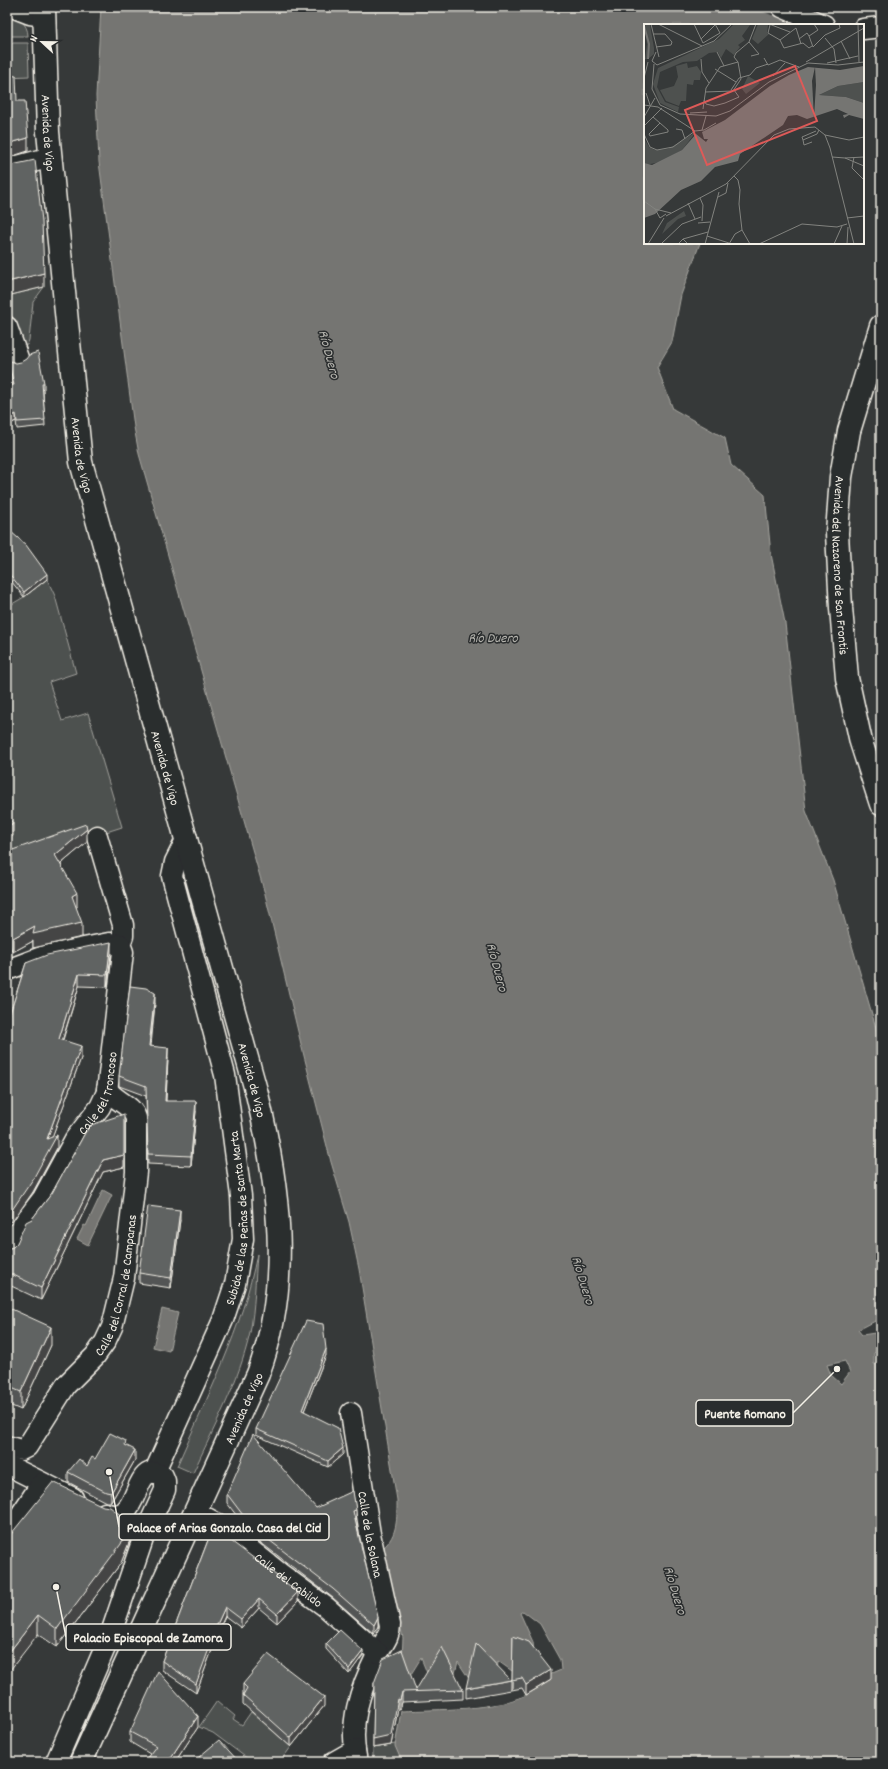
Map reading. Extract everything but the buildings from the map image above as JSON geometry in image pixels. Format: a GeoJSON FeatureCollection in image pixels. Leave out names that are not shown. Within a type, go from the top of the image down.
{"type":"FeatureCollection","features":[{"type":"Feature","properties":{"kind":"street"},"geometry":{"type":"LineString","coordinates":[[12,7],[30,14],[44,11]]}},
{"type":"Feature","properties":{"kind":"street"},"geometry":{"type":"LineString","coordinates":[[782,7],[822,24]]}},
{"type":"Feature","properties":{"kind":"street","name":"Avenida de Vigo"},"geometry":{"type":"LineString","coordinates":[[44,11],[45,78],[51,157],[79,448],[83,469],[187,838],[261,1112],[274,1179],[279,1249],[276,1306],[272,1332],[264,1360],[245,1405],[81,1762]]}},
{"type":"Feature","properties":{"kind":"street"},"geometry":{"type":"LineString","coordinates":[[864,29],[881,27]]}},
{"type":"Feature","properties":{"kind":"street"},"geometry":{"type":"LineString","coordinates":[[7,169],[51,157]]}},
{"type":"Feature","properties":{"kind":"street","name":"Avenida del Nazareno de San Frontis"},"geometry":{"type":"LineString","coordinates":[[881,326],[849,431],[841,477],[837,533],[840,608],[847,678],[861,742],[881,804]]}},
{"type":"Feature","properties":{"kind":"street"},"geometry":{"type":"LineString","coordinates":[[7,327],[18,358]]}},
{"type":"Feature","properties":{"kind":"street","name":"Calle del Troncoso"},"geometry":{"type":"LineString","coordinates":[[15,1236],[43,1198],[75,1139],[100,1107],[107,1089],[116,995],[123,952],[120,944],[123,936],[123,925],[97,836]]}},
{"type":"Feature","properties":{"kind":"street","name":"Subida de las Peñas de Santa Marta"},"geometry":{"type":"LineString","coordinates":[[154,1473],[223,1320],[235,1284],[243,1239],[241,1196],[225,1075],[172,876],[175,862],[187,838]]}},
{"type":"Feature","properties":{"kind":"street"},"geometry":{"type":"LineString","coordinates":[[7,970],[44,956],[109,942],[120,944]]}},
{"type":"Feature","properties":{"kind":"street","name":"Calle del Corral de Campanas"},"geometry":{"type":"LineString","coordinates":[[7,1446],[24,1450],[30,1445],[66,1385],[85,1368],[101,1349],[109,1335],[116,1313],[125,1268],[136,1172],[136,1118],[132,1110],[111,1095],[107,1089]]}},
{"type":"Feature","properties":{"kind":"street","name":"Calle de la Solana"},"geometry":{"type":"LineString","coordinates":[[351,1413],[370,1534],[390,1625],[387,1638],[363,1683],[356,1706],[354,1728],[356,1756]]}},
{"type":"Feature","properties":{"kind":"street"},"geometry":{"type":"LineString","coordinates":[[7,1465],[114,1516],[124,1514],[128,1510],[142,1479],[146,1475],[154,1473],[163,1476],[165,1481],[165,1490],[143,1538],[110,1636],[56,1762]]}},
{"type":"Feature","properties":{"kind":"street"},"geometry":{"type":"LineString","coordinates":[[7,1535],[42,1483]]}},
{"type":"Feature","properties":{"kind":"street","name":"Calle del Cabildo"},"geometry":{"type":"LineString","coordinates":[[196,1512],[218,1524],[319,1602],[378,1653]]}},
{"type":"Feature","properties":{"kind":"street"},"geometry":{"type":"LineString","coordinates":[[334,1762],[356,1756]]}},
{"type":"Feature","properties":{"kind":"shaded area"},"geometry":{"type":"Polygon","coordinates":[[[7,11],[24,24],[28,31],[28,36],[7,36],[7,11]]]}},
{"type":"Feature","properties":{"kind":"shaded area"},"geometry":{"type":"Polygon","coordinates":[[[7,43],[28,43],[29,76],[7,77],[7,43]]]}},
{"type":"Feature","properties":{"kind":"shaded area"},"geometry":{"type":"Polygon","coordinates":[[[44,287],[33,302],[29,340],[27,345],[22,346],[7,303],[7,296],[44,287]]]}},
{"type":"Feature","properties":{"kind":"shaded area"},"geometry":{"type":"Polygon","coordinates":[[[47,579],[55,596],[76,673],[49,682],[62,721],[88,713],[122,827],[69,844],[25,865],[7,842],[12,836],[7,829],[7,607],[24,597],[47,579]]]}},
{"type":"Feature","properties":{"kind":"shaded area"},"geometry":{"type":"Polygon","coordinates":[[[257,1254],[253,1313],[245,1351],[233,1387],[193,1473],[177,1466],[223,1362],[243,1309],[257,1254]]]}},
{"type":"Feature","properties":{"kind":"shaded area"},"geometry":{"type":"Polygon","coordinates":[[[217,1701],[235,1716],[233,1719],[242,1725],[251,1712],[291,1747],[280,1762],[252,1762],[213,1733],[199,1727],[217,1701]]]}},
{"type":"Feature","properties":{"kind":"shaded area"},"geometry":{"type":"Polygon","coordinates":[[[395,1744],[402,1762],[373,1762],[373,1748],[395,1744]]]}},
{"type":"Feature","properties":{"kind":"water","name":"Río Duero"},"geometry":{"type":"Polygon","coordinates":[[[101,7],[801,7],[793,24],[644,24],[644,244],[700,244],[681,295],[672,342],[657,367],[673,409],[725,438],[731,465],[765,495],[771,554],[785,623],[806,811],[833,880],[881,1045],[881,1318],[858,1330],[862,1335],[875,1333],[881,1340],[881,1347],[874,1353],[874,1364],[881,1364],[881,1762],[402,1762],[395,1746],[401,1711],[481,1707],[512,1700],[526,1695],[550,1681],[547,1676],[561,1670],[560,1660],[540,1624],[523,1611],[520,1613],[533,1642],[534,1654],[512,1671],[498,1661],[497,1676],[470,1680],[458,1662],[453,1680],[429,1678],[421,1658],[408,1679],[402,1660],[403,1638],[383,1548],[392,1538],[396,1526],[397,1500],[359,1269],[349,1222],[331,1162],[265,894],[139,454],[134,427],[99,162],[96,96],[101,7]],[[845,1361],[827,1365],[831,1375],[841,1384],[850,1372],[845,1361]]]}},
{"type":"Feature","properties":{"kind":"water"},"geometry":{"type":"Polygon","coordinates":[[[103,1190],[112,1195],[88,1245],[77,1239],[84,1225],[86,1226],[103,1190]]]}},
{"type":"Feature","properties":{"kind":"water"},"geometry":{"type":"Polygon","coordinates":[[[162,1309],[178,1313],[169,1351],[153,1347],[162,1309]]]}},
{"type":"Feature","properties":{"kind":"pier"},"geometry":{"type":"Polygon","coordinates":[[[752,7],[803,7],[796,24],[752,7]]]}},
{"type":"Feature","properties":{"kind":"pier"},"geometry":{"type":"Polygon","coordinates":[[[525,1693],[526,1695],[502,1703],[462,1708],[400,1710],[462,1706],[501,1701],[525,1693]]]}},
{"type":"Feature","properties":{"kind":"place","name":"Puente Romano"},"geometry":{"type":"Point","coordinates":[837,1369]}},
{"type":"Feature","properties":{"kind":"place","name":"Palace of Arias Gonzalo. Casa del Cid"},"geometry":{"type":"Point","coordinates":[109,1472]}},
{"type":"Feature","properties":{"kind":"place","name":"Palacio Episcopal de Zamora"},"geometry":{"type":"Point","coordinates":[56,1587]}}]}
